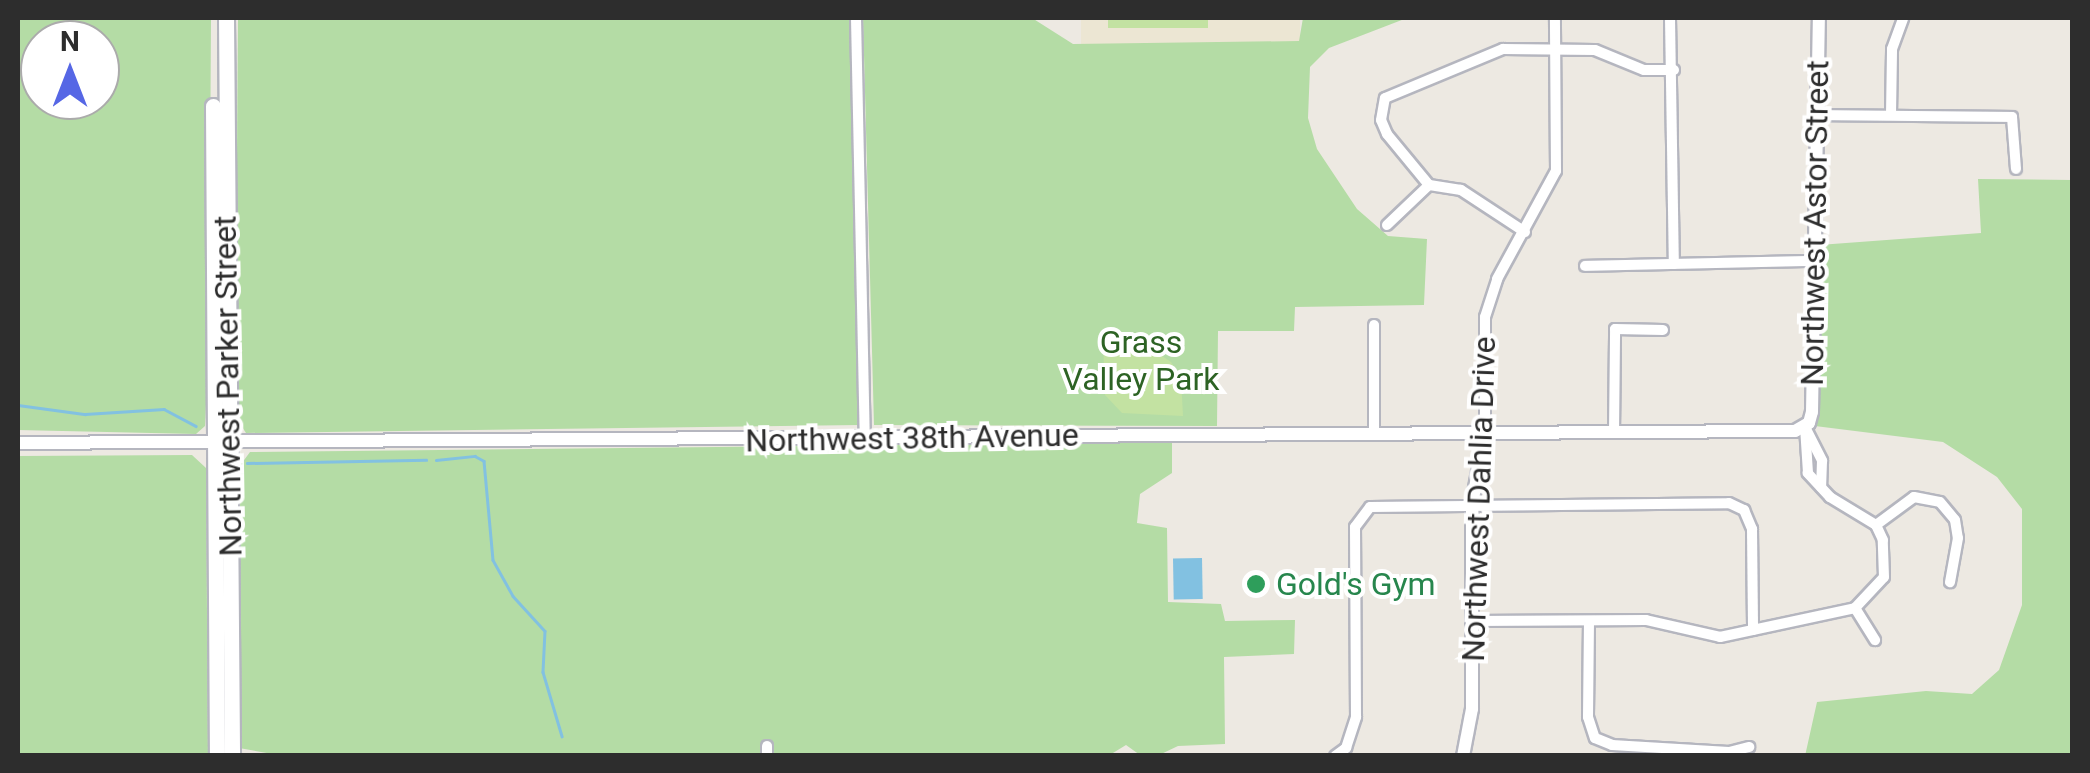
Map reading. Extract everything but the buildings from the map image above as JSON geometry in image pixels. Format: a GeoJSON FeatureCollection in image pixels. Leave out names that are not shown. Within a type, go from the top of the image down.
{"type":"FeatureCollection","features":[{"type":"Feature","properties":{"kind":"main road","name":"Northwest Parker Street"},"geometry":{"type":"LineString","coordinates":[[216,18],[221,443],[232,756]]}},
{"type":"Feature","properties":{"kind":"main road","name":"Northwest Parker Street"},"geometry":{"type":"LineString","coordinates":[[217,756],[226,18]]}},
{"type":"Feature","properties":{"kind":"street"},"geometry":{"type":"LineString","coordinates":[[856,18],[865,438]]}},
{"type":"Feature","properties":{"kind":"street","name":"Northwest Dahlia Drive"},"geometry":{"type":"LineString","coordinates":[[1463,756],[1472,709],[1472,504],[1484,434],[1485,317],[1497,279],[1556,171],[1556,18]]}},
{"type":"Feature","properties":{"kind":"street"},"geometry":{"type":"LineString","coordinates":[[1670,18],[1674,70],[1674,264]]}},
{"type":"Feature","properties":{"kind":"street","name":"Northwest Astor Street"},"geometry":{"type":"LineString","coordinates":[[1818,18],[1812,412],[1805,427],[1804,462],[1821,486]]}},
{"type":"Feature","properties":{"kind":"street"},"geometry":{"type":"LineString","coordinates":[[1891,115],[1892,49],[1903,18]]}},
{"type":"Feature","properties":{"kind":"street"},"geometry":{"type":"LineString","coordinates":[[1525,232],[1461,190],[1430,186],[1387,134],[1381,120],[1384,98],[1483,52],[1595,50],[1644,70],[1674,70]]}},
{"type":"Feature","properties":{"kind":"street"},"geometry":{"type":"LineString","coordinates":[[1815,115],[2012,117],[2017,127],[2016,170]]}},
{"type":"Feature","properties":{"kind":"street"},"geometry":{"type":"LineString","coordinates":[[1387,225],[1430,186]]}},
{"type":"Feature","properties":{"kind":"street"},"geometry":{"type":"LineString","coordinates":[[1585,266],[1813,261]]}},
{"type":"Feature","properties":{"kind":"street"},"geometry":{"type":"LineString","coordinates":[[1374,326],[1374,434]]}},
{"type":"Feature","properties":{"kind":"street"},"geometry":{"type":"LineString","coordinates":[[1614,433],[1615,329],[1662,330]]}},
{"type":"Feature","properties":{"kind":"street","name":"Northwest 38th Avenue"},"geometry":{"type":"LineString","coordinates":[[18,443],[1614,433],[1805,427]]}},
{"type":"Feature","properties":{"kind":"street","name":"Northwest Astor Street"},"geometry":{"type":"LineString","coordinates":[[1805,427],[1822,461],[1821,486]]}},
{"type":"Feature","properties":{"kind":"street"},"geometry":{"type":"LineString","coordinates":[[1474,621],[1660,621],[1720,636],[1854,608],[1884,576],[1876,525],[1821,486]]}},
{"type":"Feature","properties":{"kind":"street"},"geometry":{"type":"LineString","coordinates":[[1876,525],[1914,497],[1940,502],[1956,520],[1958,538],[1950,582]]}},
{"type":"Feature","properties":{"kind":"street"},"geometry":{"type":"LineString","coordinates":[[1335,756],[1346,748],[1356,717],[1355,528],[1364,512],[1378,505],[1729,503],[1744,510],[1752,529],[1753,630]]}},
{"type":"Feature","properties":{"kind":"street"},"geometry":{"type":"LineString","coordinates":[[1854,608],[1875,640]]}},
{"type":"Feature","properties":{"kind":"street"},"geometry":{"type":"LineString","coordinates":[[1589,621],[1588,718],[1595,738],[1632,746],[1729,752],[1749,747]]}},
{"type":"Feature","properties":{"kind":"shaded area"},"geometry":{"type":"Polygon","coordinates":[[[1081,18],[1300,18],[1300,44],[1081,44],[1081,18]]]}},
{"type":"Feature","properties":{"kind":"green space"},"geometry":{"type":"Polygon","coordinates":[[[18,18],[211,18],[209,339],[205,426],[196,434],[18,430],[18,18]]]}},
{"type":"Feature","properties":{"kind":"green space"},"geometry":{"type":"Polygon","coordinates":[[[238,18],[850,18],[859,425],[246,433],[235,416],[238,18]]]}},
{"type":"Feature","properties":{"kind":"green space","name":"Grass Valley Park"},"geometry":{"type":"Polygon","coordinates":[[[863,18],[1032,18],[1073,44],[1299,41],[1303,18],[1407,18],[1329,48],[1310,67],[1308,118],[1317,149],[1357,209],[1388,236],[1427,239],[1424,305],[1295,307],[1294,331],[1218,331],[1217,426],[874,425],[863,18]]]}},
{"type":"Feature","properties":{"kind":"green space"},"geometry":{"type":"Polygon","coordinates":[[[1108,18],[1208,18],[1208,28],[1108,28],[1108,18]]]}},
{"type":"Feature","properties":{"kind":"green space"},"geometry":{"type":"Polygon","coordinates":[[[1978,179],[2072,180],[2072,755],[1805,756],[1817,702],[1926,691],[1972,694],[1999,670],[2022,605],[2022,509],[1997,477],[1943,442],[1815,426],[1819,245],[1981,233],[1978,179]]]}},
{"type":"Feature","properties":{"kind":"green space","name":"Grass Valley Park"},"geometry":{"type":"Polygon","coordinates":[[[1140,341],[1171,362],[1181,378],[1183,416],[1122,413],[1105,395],[1103,342],[1140,341]]]}},
{"type":"Feature","properties":{"kind":"green space"},"geometry":{"type":"Polygon","coordinates":[[[1172,442],[1172,473],[1140,494],[1137,523],[1167,528],[1168,602],[1221,604],[1225,621],[1295,620],[1294,654],[1224,657],[1225,744],[1178,746],[1159,755],[1140,755],[1126,745],[1108,756],[278,755],[239,748],[239,467],[250,452],[1172,442]]]}},
{"type":"Feature","properties":{"kind":"green space"},"geometry":{"type":"Polygon","coordinates":[[[192,455],[206,468],[208,755],[18,755],[18,456],[192,455]]]}},
{"type":"Feature","properties":{"kind":"water"},"geometry":{"type":"Polygon","coordinates":[[[1202,558],[1203,599],[1174,599],[1173,559],[1202,558]]]}},
{"type":"Feature","properties":{"kind":"waterway"},"geometry":{"type":"LineString","coordinates":[[18,405],[85,414],[164,409],[196,426]]}},
{"type":"Feature","properties":{"kind":"waterway"},"geometry":{"type":"LineString","coordinates":[[436,460],[475,456],[484,461],[493,560],[513,596],[545,631],[543,672],[562,736]]}},
{"type":"Feature","properties":{"kind":"waterway"},"geometry":{"type":"LineString","coordinates":[[247,463],[426,460]]}},
{"type":"Feature","properties":{"kind":"place","name":"Gold's Gym"},"geometry":{"type":"Point","coordinates":[1256,584]}}]}
